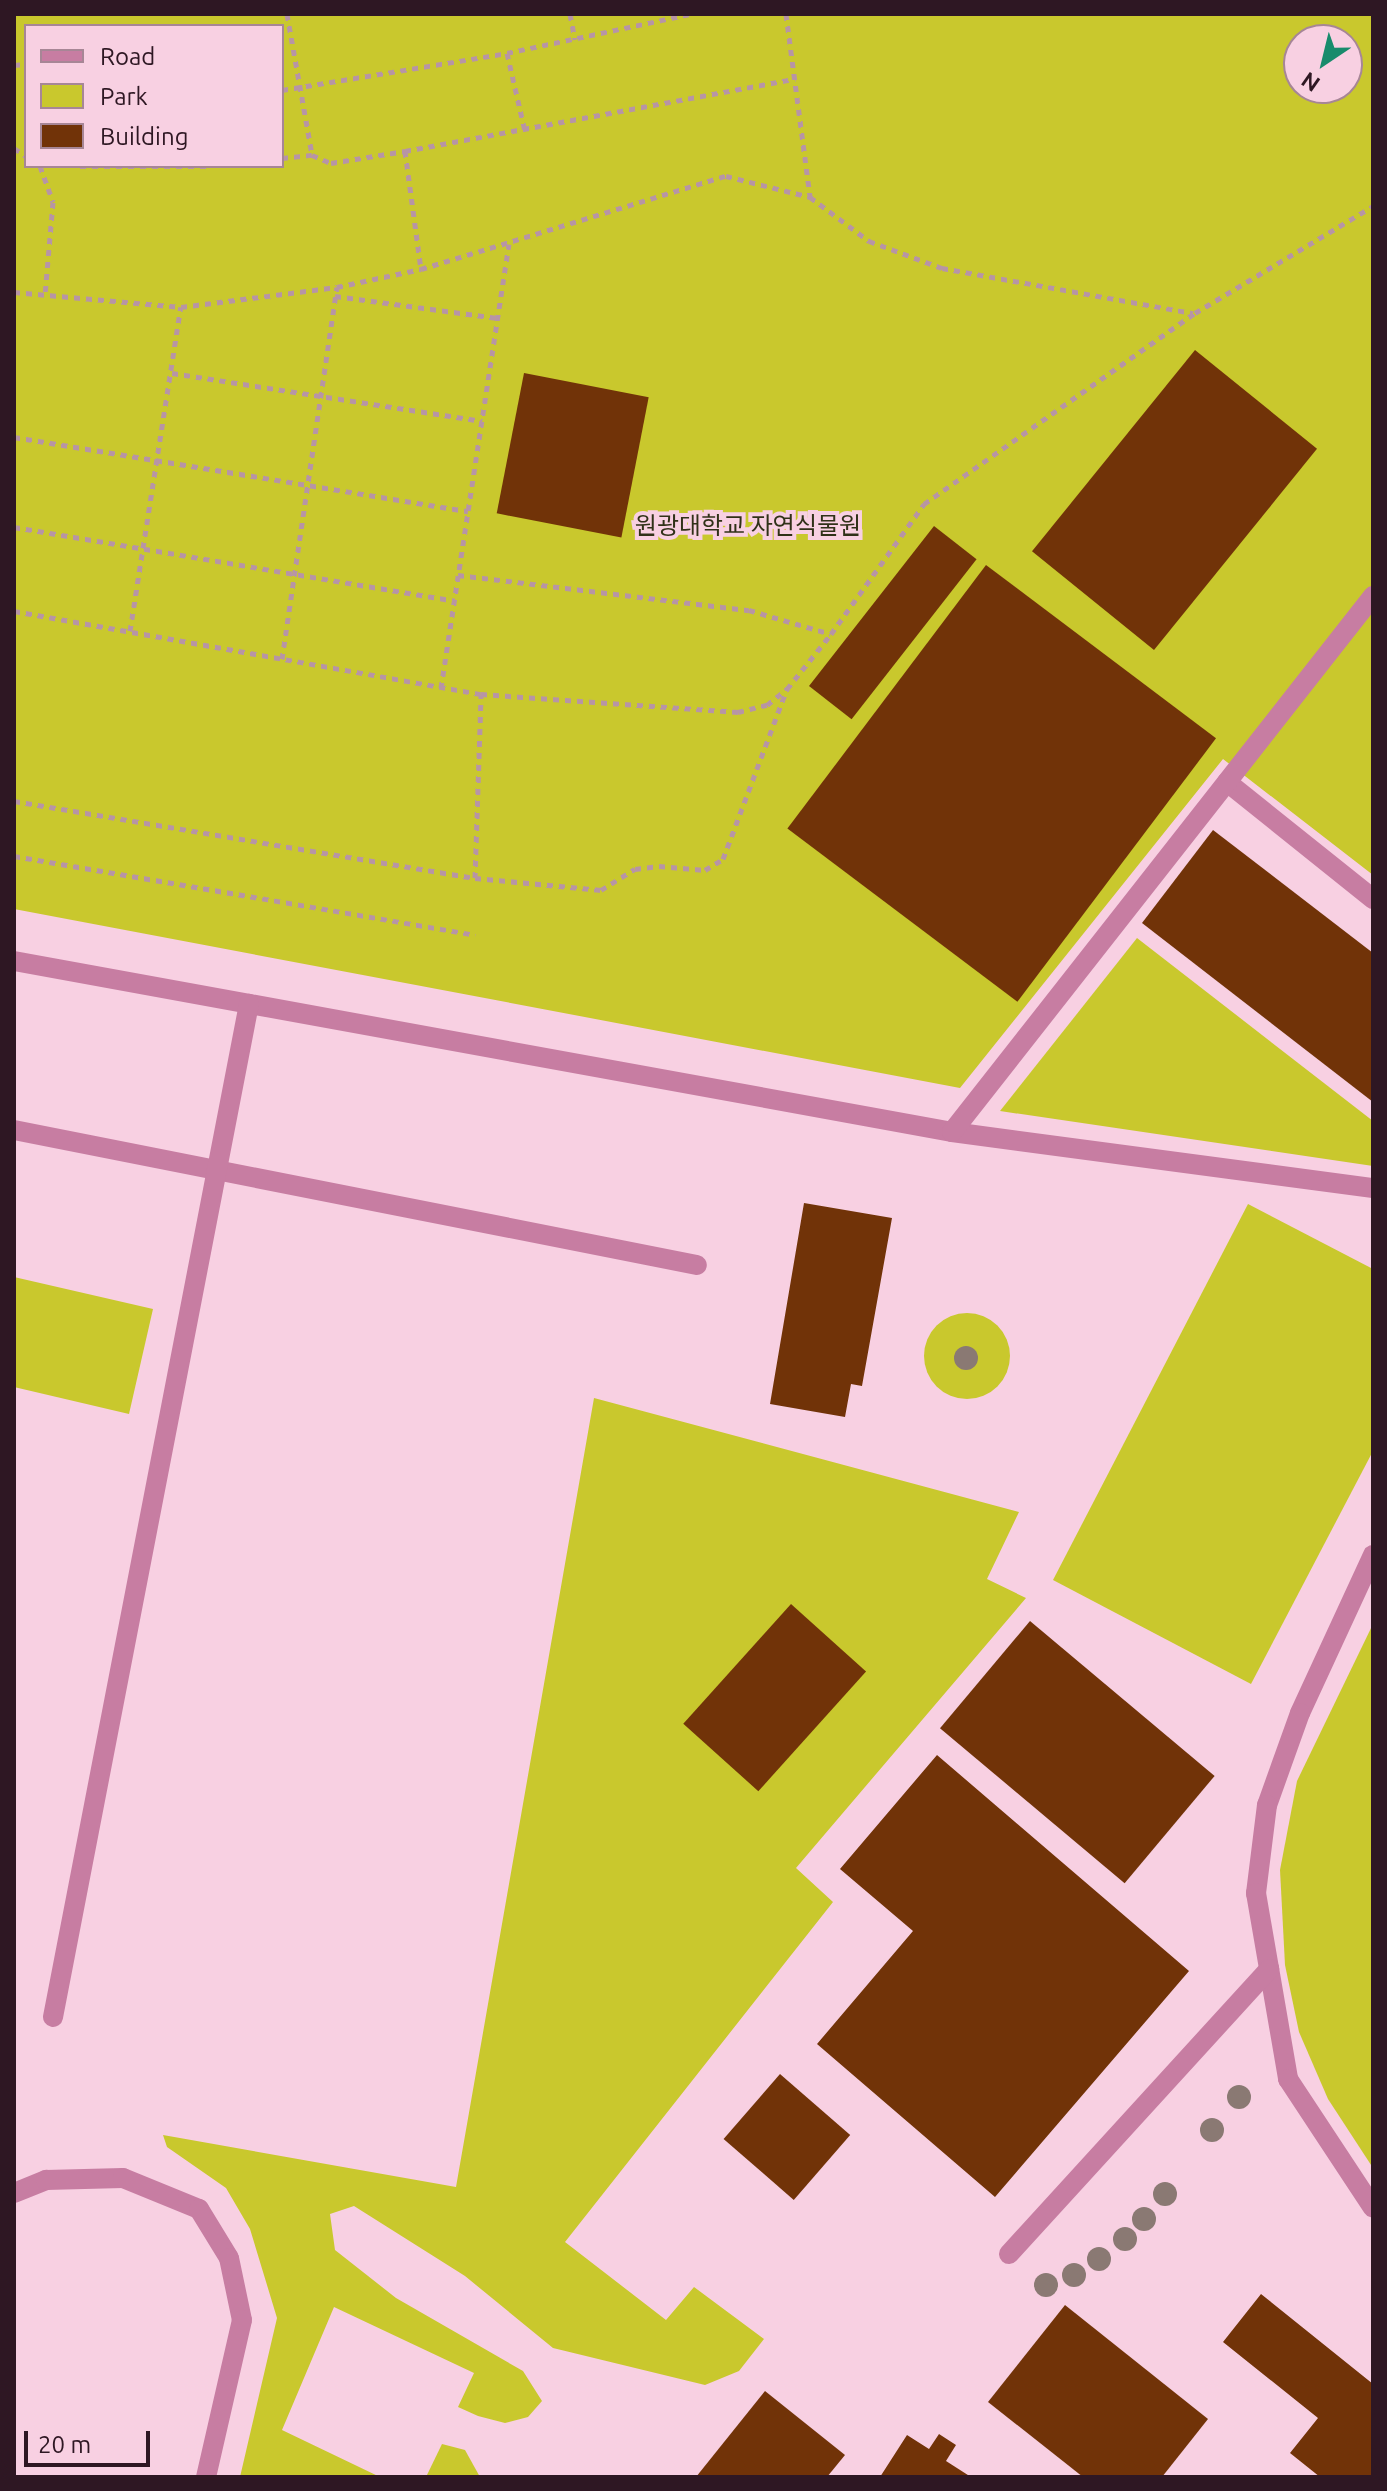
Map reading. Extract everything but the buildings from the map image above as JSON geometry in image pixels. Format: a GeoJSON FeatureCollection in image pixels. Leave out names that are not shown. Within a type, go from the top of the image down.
{"type":"FeatureCollection","features":[{"type":"Feature","properties":{"kind":"street"},"geometry":{"type":"LineString","coordinates":[[952,1132],[1373,596]]}},
{"type":"Feature","properties":{"kind":"street"},"geometry":{"type":"LineString","coordinates":[[1227,782],[1373,899]]}},
{"type":"Feature","properties":{"kind":"street"},"geometry":{"type":"LineString","coordinates":[[14,961],[952,1132],[1156,1156],[1373,1188]]}},
{"type":"Feature","properties":{"kind":"street"},"geometry":{"type":"LineString","coordinates":[[53,2017],[249,1004]]}},
{"type":"Feature","properties":{"kind":"street"},"geometry":{"type":"LineString","coordinates":[[14,1130],[697,1265]]}},
{"type":"Feature","properties":{"kind":"street"},"geometry":{"type":"LineString","coordinates":[[1373,1555],[1300,1713],[1267,1805],[1256,1893],[1288,2079],[1373,2208]]}},
{"type":"Feature","properties":{"kind":"street"},"geometry":{"type":"LineString","coordinates":[[1009,2254],[1269,1969]]}},
{"type":"Feature","properties":{"kind":"street"},"geometry":{"type":"LineString","coordinates":[[14,2193],[46,2180],[123,2178],[199,2209],[229,2258],[242,2320],[206,2477]]}},
{"type":"Feature","properties":{"kind":"path"},"geometry":{"type":"LineString","coordinates":[[287,14],[312,155]]}},
{"type":"Feature","properties":{"kind":"path"},"geometry":{"type":"LineString","coordinates":[[570,14],[575,40]]}},
{"type":"Feature","properties":{"kind":"path"},"geometry":{"type":"LineString","coordinates":[[284,90],[507,53],[691,14]]}},
{"type":"Feature","properties":{"kind":"path"},"geometry":{"type":"LineString","coordinates":[[786,14],[810,197]]}},
{"type":"Feature","properties":{"kind":"path"},"geometry":{"type":"LineString","coordinates":[[507,53],[525,131]]}},
{"type":"Feature","properties":{"kind":"path"},"geometry":{"type":"LineString","coordinates":[[284,158],[312,155],[331,163],[525,131],[795,79]]}},
{"type":"Feature","properties":{"kind":"path"},"geometry":{"type":"LineString","coordinates":[[405,151],[421,269]]}},
{"type":"Feature","properties":{"kind":"path"},"geometry":{"type":"LineString","coordinates":[[41,168],[53,202],[45,296]]}},
{"type":"Feature","properties":{"kind":"path"},"geometry":{"type":"LineString","coordinates":[[14,292],[181,307],[337,287],[421,269],[509,244],[726,176],[810,197],[869,241],[942,268],[1195,313]]}},
{"type":"Feature","properties":{"kind":"path"},"geometry":{"type":"LineString","coordinates":[[14,611],[481,694],[738,712],[767,705],[787,689],[831,634],[924,504],[1195,313],[1373,206]]}},
{"type":"Feature","properties":{"kind":"path"},"geometry":{"type":"LineString","coordinates":[[441,688],[509,244]]}},
{"type":"Feature","properties":{"kind":"path"},"geometry":{"type":"LineString","coordinates":[[282,659],[337,287]]}},
{"type":"Feature","properties":{"kind":"path"},"geometry":{"type":"LineString","coordinates":[[335,296],[498,318]]}},
{"type":"Feature","properties":{"kind":"path"},"geometry":{"type":"LineString","coordinates":[[130,631],[181,307]]}},
{"type":"Feature","properties":{"kind":"path"},"geometry":{"type":"LineString","coordinates":[[172,373],[482,421]]}},
{"type":"Feature","properties":{"kind":"path"},"geometry":{"type":"LineString","coordinates":[[14,437],[468,511]]}},
{"type":"Feature","properties":{"kind":"path"},"geometry":{"type":"LineString","coordinates":[[14,527],[455,601]]}},
{"type":"Feature","properties":{"kind":"path"},"geometry":{"type":"LineString","coordinates":[[458,575],[749,610],[831,634]]}},
{"type":"Feature","properties":{"kind":"path"},"geometry":{"type":"LineString","coordinates":[[14,801],[475,878],[601,890],[635,869],[659,866],[705,870],[723,859],[736,832],[764,745],[787,689]]}},
{"type":"Feature","properties":{"kind":"path"},"geometry":{"type":"LineString","coordinates":[[475,878],[481,694]]}},
{"type":"Feature","properties":{"kind":"path"},"geometry":{"type":"LineString","coordinates":[[14,856],[475,935]]}},
{"type":"Feature","properties":{"kind":"green space","name":"원광대학교 자연식물원"},"geometry":{"type":"Polygon","coordinates":[[[14,14],[1373,14],[1373,875],[1223,759],[960,1088],[14,909],[14,14]]]}},
{"type":"Feature","properties":{"kind":"green space"},"geometry":{"type":"Polygon","coordinates":[[[1137,938],[1373,1121],[1373,1166],[1000,1111],[1137,938]]]}},
{"type":"Feature","properties":{"kind":"green space"},"geometry":{"type":"Polygon","coordinates":[[[1248,1204],[1373,1269],[1373,1451],[1251,1684],[1053,1580],[1248,1204]]]}},
{"type":"Feature","properties":{"kind":"green space"},"geometry":{"type":"Polygon","coordinates":[[[14,1277],[153,1309],[129,1414],[14,1387],[14,1277]]]}},
{"type":"Feature","properties":{"kind":"green space"},"geometry":{"type":"Polygon","coordinates":[[[967,1313],[991,1320],[1003,1332],[1010,1356],[1003,1380],[991,1392],[967,1399],[943,1392],[931,1380],[924,1356],[931,1332],[943,1320],[967,1313]]]}},
{"type":"Feature","properties":{"kind":"green space"},"geometry":{"type":"Polygon","coordinates":[[[594,1398],[1019,1512],[987,1579],[1026,1598],[796,1868],[833,1902],[565,2242],[666,2320],[694,2287],[764,2339],[739,2371],[705,2385],[553,2348],[465,2276],[354,2206],[330,2214],[335,2250],[396,2298],[523,2371],[542,2401],[528,2417],[505,2423],[458,2407],[474,2373],[334,2307],[282,2430],[380,2477],[240,2477],[277,2318],[250,2229],[226,2188],[167,2147],[163,2135],[456,2187],[594,1398]]]}},
{"type":"Feature","properties":{"kind":"green space"},"geometry":{"type":"Polygon","coordinates":[[[1373,1624],[1373,2168],[1328,2099],[1299,2032],[1285,1965],[1280,1870],[1297,1781],[1373,1624]]]}},
{"type":"Feature","properties":{"kind":"green space"},"geometry":{"type":"Polygon","coordinates":[[[442,2444],[465,2450],[480,2477],[426,2477],[442,2444]]]}}]}
